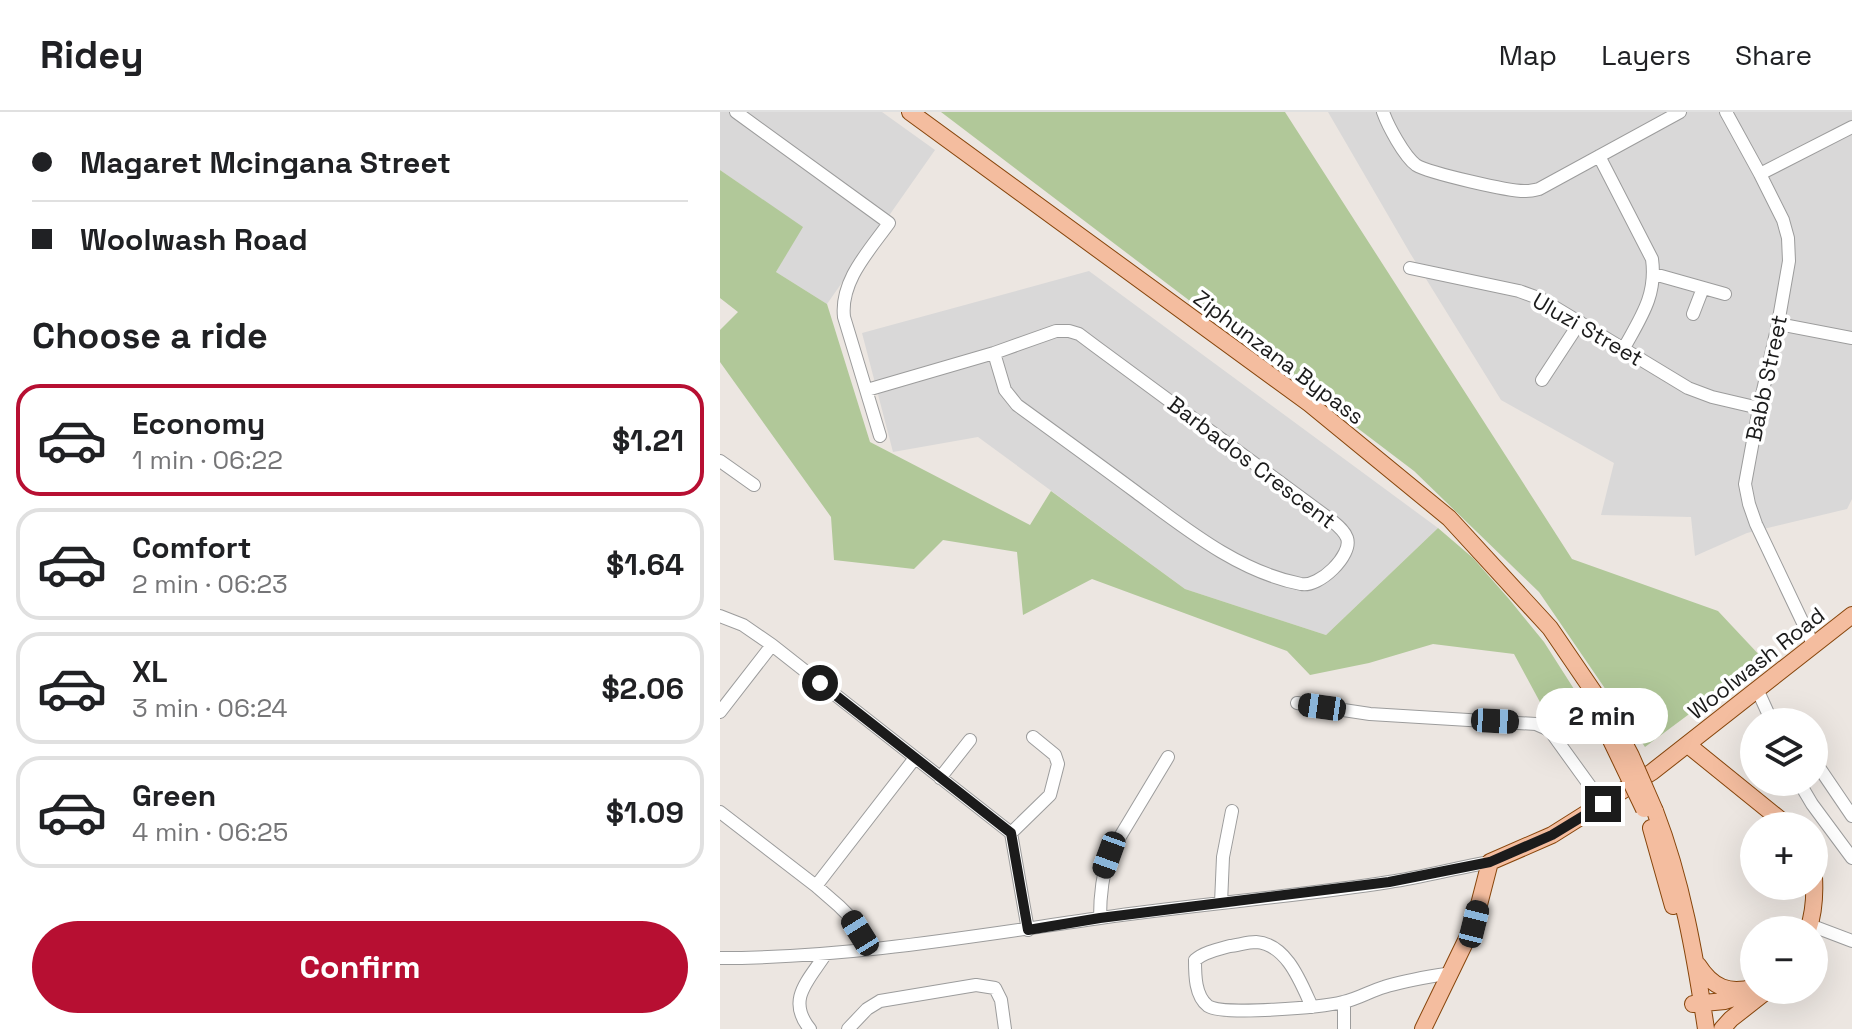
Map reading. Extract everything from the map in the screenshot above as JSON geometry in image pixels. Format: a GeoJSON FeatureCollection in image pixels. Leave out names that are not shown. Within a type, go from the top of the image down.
{"type":"FeatureCollection","features":[{"type":"Feature","properties":{"kind":"main road","name":"Ziphunzana Bypass"},"geometry":{"type":"LineString","coordinates":[[910,112],[1310,404],[1449,518],[1550,628],[1606,718],[1650,813]]}},
{"type":"Feature","properties":{"kind":"main road","name":"Woolwash Road"},"geometry":{"type":"LineString","coordinates":[[1490,862],[1552,835],[1652,772],[1852,615]]}},
{"type":"Feature","properties":{"kind":"main road","name":"Woolwash Road"},"geometry":{"type":"LineString","coordinates":[[1688,745],[1771,812]]}},
{"type":"Feature","properties":{"kind":"main road"},"geometry":{"type":"LineString","coordinates":[[1650,813],[1668,845],[1677,875],[1692,948],[1698,1003],[1696,1029]]}},
{"type":"Feature","properties":{"kind":"main road"},"geometry":{"type":"LineString","coordinates":[[1650,813],[1706,1029]]}},
{"type":"Feature","properties":{"kind":"main road"},"geometry":{"type":"LineString","coordinates":[[1423,1029],[1474,924],[1490,862]]}},
{"type":"Feature","properties":{"kind":"main road"},"geometry":{"type":"LineString","coordinates":[[1692,948],[1698,964],[1712,983],[1721,988],[1740,990]]}},
{"type":"Feature","properties":{"kind":"main road"},"geometry":{"type":"LineString","coordinates":[[1698,1003],[1740,997]]}},
{"type":"Feature","properties":{"kind":"main road"},"geometry":{"type":"LineString","coordinates":[[1722,1029],[1750,1004]]}},
{"type":"Feature","properties":{"kind":"street"},"geometry":{"type":"LineString","coordinates":[[736,112],[889,223],[855,272],[843,304],[844,317],[880,436]]}},
{"type":"Feature","properties":{"kind":"street"},"geometry":{"type":"LineString","coordinates":[[1383,112],[1414,164],[1424,169],[1525,192],[1539,189],[1680,112]]}},
{"type":"Feature","properties":{"kind":"street","name":"Babb Street"},"geometry":{"type":"LineString","coordinates":[[1726,112],[1783,220],[1788,238],[1789,261],[1778,324],[1745,484],[1756,524],[1813,644]]}},
{"type":"Feature","properties":{"kind":"street"},"geometry":{"type":"LineString","coordinates":[[1760,174],[1852,127]]}},
{"type":"Feature","properties":{"kind":"street"},"geometry":{"type":"LineString","coordinates":[[1599,156],[1647,246],[1654,274],[1649,301],[1624,348]]}},
{"type":"Feature","properties":{"kind":"street","name":"Uluzi Street"},"geometry":{"type":"LineString","coordinates":[[1410,268],[1519,291],[1541,299],[1688,388],[1759,408]]}},
{"type":"Feature","properties":{"kind":"street"},"geometry":{"type":"LineString","coordinates":[[1654,274],[1725,294]]}},
{"type":"Feature","properties":{"kind":"street"},"geometry":{"type":"LineString","coordinates":[[1693,314],[1703,288]]}},
{"type":"Feature","properties":{"kind":"street"},"geometry":{"type":"LineString","coordinates":[[1542,380],[1580,322]]}},
{"type":"Feature","properties":{"kind":"street"},"geometry":{"type":"LineString","coordinates":[[1778,324],[1852,338]]}},
{"type":"Feature","properties":{"kind":"street","name":"Barbados Crescent"},"geometry":{"type":"LineString","coordinates":[[867,390],[994,353],[1056,331],[1079,334],[1331,520],[1344,532],[1348,548],[1323,578],[1314,584],[1304,585],[1228,557],[1017,405],[1005,390],[994,353]]}},
{"type":"Feature","properties":{"kind":"street"},"geometry":{"type":"LineString","coordinates":[[720,461],[754,485]]}},
{"type":"Feature","properties":{"kind":"street"},"geometry":{"type":"LineString","coordinates":[[720,616],[743,625],[772,645],[1011,833],[1028,930]]}},
{"type":"Feature","properties":{"kind":"street"},"geometry":{"type":"LineString","coordinates":[[720,712],[772,645]]}},
{"type":"Feature","properties":{"kind":"street"},"geometry":{"type":"LineString","coordinates":[[1757,689],[1766,708]]}},
{"type":"Feature","properties":{"kind":"street"},"geometry":{"type":"LineString","coordinates":[[1297,703],[1370,714],[1536,724],[1551,732],[1603,804]]}},
{"type":"Feature","properties":{"kind":"street"},"geometry":{"type":"LineString","coordinates":[[1011,833],[1050,795],[1058,764],[1055,755],[1033,737]]}},
{"type":"Feature","properties":{"kind":"street"},"geometry":{"type":"LineString","coordinates":[[940,778],[970,740]]}},
{"type":"Feature","properties":{"kind":"street"},"geometry":{"type":"LineString","coordinates":[[1100,918],[1100,890],[1109,855],[1168,757]]}},
{"type":"Feature","properties":{"kind":"street"},"geometry":{"type":"LineString","coordinates":[[816,886],[915,758]]}},
{"type":"Feature","properties":{"kind":"street"},"geometry":{"type":"LineString","coordinates":[[1828,781],[1852,816]]}},
{"type":"Feature","properties":{"kind":"street"},"geometry":{"type":"LineString","coordinates":[[1807,796],[1852,858]]}},
{"type":"Feature","properties":{"kind":"street"},"geometry":{"type":"LineString","coordinates":[[1221,903],[1223,857],[1232,811]]}},
{"type":"Feature","properties":{"kind":"street"},"geometry":{"type":"LineString","coordinates":[[720,812],[816,886],[851,918],[867,949]]}},
{"type":"Feature","properties":{"kind":"street"},"geometry":{"type":"LineString","coordinates":[[720,958],[825,955],[1028,930],[1100,918],[1389,882],[1490,862]]}},
{"type":"Feature","properties":{"kind":"street"},"geometry":{"type":"LineString","coordinates":[[1828,933],[1852,941]]}},
{"type":"Feature","properties":{"kind":"street"},"geometry":{"type":"LineString","coordinates":[[1312,1007],[1289,961],[1257,942],[1200,955],[1195,960],[1196,981],[1202,1000],[1216,1010],[1312,1007],[1344,1002],[1381,988],[1451,973]]}},
{"type":"Feature","properties":{"kind":"street"},"geometry":{"type":"LineString","coordinates":[[810,1029],[801,1016],[798,1002],[825,955]]}},
{"type":"Feature","properties":{"kind":"street"},"geometry":{"type":"LineString","coordinates":[[848,1029],[880,1001],[976,985],[995,988],[999,993],[1005,1029]]}},
{"type":"Feature","properties":{"kind":"street"},"geometry":{"type":"LineString","coordinates":[[1344,1002],[1344,1029]]}},
{"type":"Feature","properties":{"kind":"shaded area"},"geometry":{"type":"Polygon","coordinates":[[[720,112],[882,112],[935,150],[827,304],[776,272],[802,227],[720,170],[720,112]]]}},
{"type":"Feature","properties":{"kind":"shaded area"},"geometry":{"type":"Polygon","coordinates":[[[1328,112],[1852,112],[1852,499],[1847,509],[1747,533],[1695,556],[1691,517],[1601,515],[1614,463],[1501,400],[1328,112]]]}},
{"type":"Feature","properties":{"kind":"shaded area"},"geometry":{"type":"Polygon","coordinates":[[[1089,271],[1438,528],[1326,635],[1185,589],[978,437],[893,452],[862,333],[1089,271]]]}},
{"type":"Feature","properties":{"kind":"green space"},"geometry":{"type":"Polygon","coordinates":[[[941,112],[1285,112],[1572,559],[1718,611],[1763,659],[1645,747],[1539,592],[1414,471],[941,112]]]}},
{"type":"Feature","properties":{"kind":"green space"},"geometry":{"type":"Polygon","coordinates":[[[720,170],[803,227],[776,272],[827,304],[870,442],[1030,525],[1051,491],[1185,589],[1326,635],[1438,528],[1473,558],[1509,599],[1544,642],[1581,700],[1541,704],[1514,654],[1433,644],[1369,663],[1310,675],[1287,651],[1092,579],[1023,615],[1017,552],[943,540],[914,569],[834,560],[831,517],[720,362],[720,330],[738,312],[720,298],[720,170]]]}},
{"type":"Feature","properties":{"kind":"route"},"geometry":{"type":"LineString","coordinates":[[820,683],[1011,833],[1028,930],[1100,918],[1389,882],[1490,862],[1552,835],[1603,804]]}}]}
